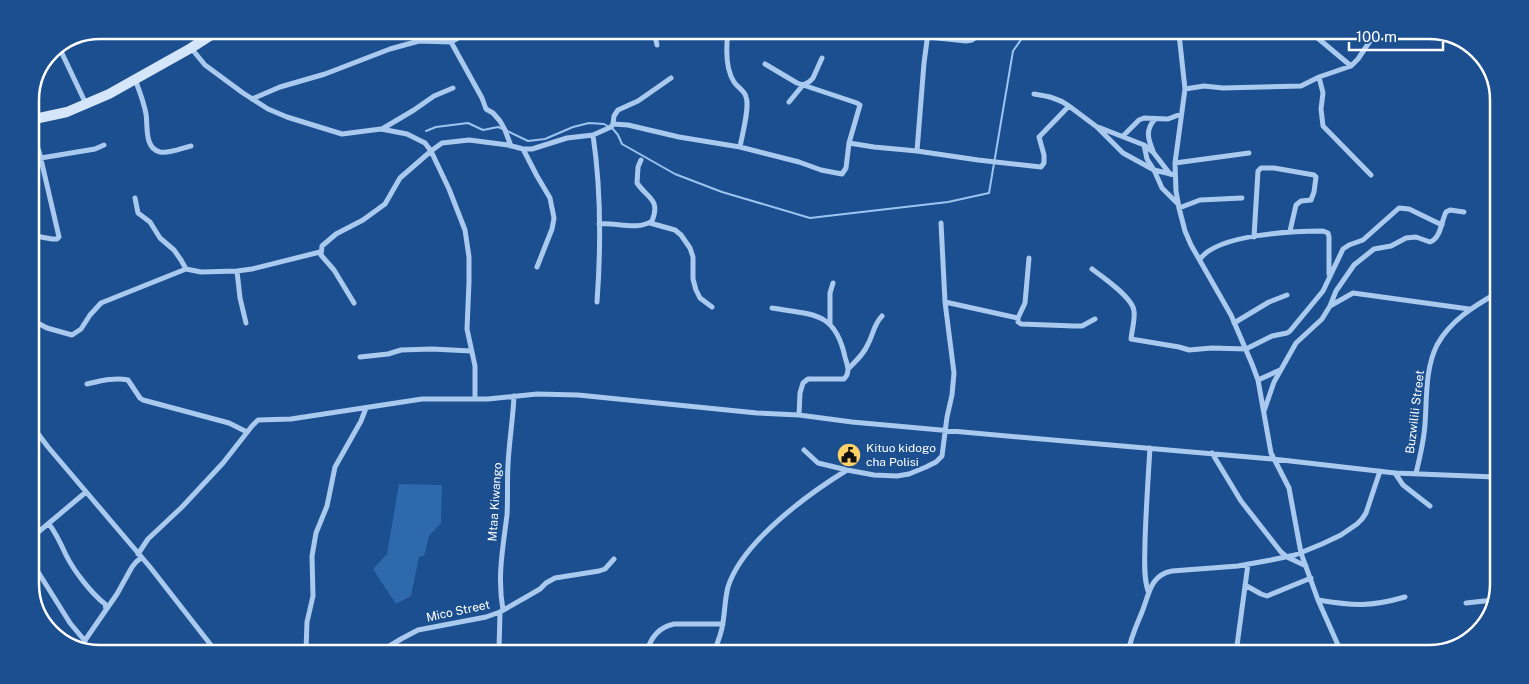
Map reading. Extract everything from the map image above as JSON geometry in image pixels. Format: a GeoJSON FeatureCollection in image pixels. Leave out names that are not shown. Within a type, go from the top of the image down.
{"type":"FeatureCollection","features":[{"type":"Feature","properties":{"kind":"street"},"geometry":{"type":"LineString","coordinates":[[39,119],[67,112],[108,94],[205,39]]}},
{"type":"Feature","properties":{"kind":"street"},"geometry":{"type":"LineString","coordinates":[[252,99],[280,87],[324,74],[390,49],[419,41],[451,42],[457,39]]}},
{"type":"Feature","properties":{"kind":"street"},"geometry":{"type":"LineString","coordinates":[[656,39],[657,45]]}},
{"type":"Feature","properties":{"kind":"street"},"geometry":{"type":"LineString","coordinates":[[728,39],[730,75],[747,99],[740,147]]}},
{"type":"Feature","properties":{"kind":"street"},"geometry":{"type":"LineString","coordinates":[[917,151],[927,39]]}},
{"type":"Feature","properties":{"kind":"street"},"geometry":{"type":"LineString","coordinates":[[953,39],[966,41],[973,39]]}},
{"type":"Feature","properties":{"kind":"street"},"geometry":{"type":"LineString","coordinates":[[1179,39],[1185,89],[1172,175],[1178,206],[1185,231],[1234,323],[1258,380],[1271,453],[1289,488],[1301,553],[1318,600],[1338,645]]}},
{"type":"Feature","properties":{"kind":"street"},"geometry":{"type":"LineString","coordinates":[[1319,39],[1351,66]]}},
{"type":"Feature","properties":{"kind":"street"},"geometry":{"type":"LineString","coordinates":[[1185,89],[1204,86],[1223,88],[1301,86],[1319,77],[1351,66],[1371,39]]}},
{"type":"Feature","properties":{"kind":"street"},"geometry":{"type":"LineString","coordinates":[[451,42],[482,98],[486,109],[493,113],[500,121],[511,146]]}},
{"type":"Feature","properties":{"kind":"street"},"geometry":{"type":"LineString","coordinates":[[191,48],[205,65],[252,99],[268,109],[287,117],[310,123],[331,132],[349,134],[381,130],[407,134],[426,143],[431,150],[466,230],[469,282],[467,329],[475,366],[475,399]]}},
{"type":"Feature","properties":{"kind":"street"},"geometry":{"type":"LineString","coordinates":[[61,52],[86,104]]}},
{"type":"Feature","properties":{"kind":"street"},"geometry":{"type":"LineString","coordinates":[[789,102],[803,85],[813,78],[822,58]]}},
{"type":"Feature","properties":{"kind":"street"},"geometry":{"type":"LineString","coordinates":[[320,252],[328,239],[363,220],[385,204],[400,178],[431,150],[442,143],[479,141],[532,149],[567,138],[593,135],[614,124],[628,125],[679,137],[740,147],[799,162],[821,170],[842,174],[846,168],[849,143],[860,105],[803,85],[765,64]]}},
{"type":"Feature","properties":{"kind":"street"},"geometry":{"type":"LineString","coordinates":[[1319,77],[1323,94],[1321,109],[1323,126],[1371,175]]}},
{"type":"Feature","properties":{"kind":"street"},"geometry":{"type":"LineString","coordinates":[[614,124],[614,116],[618,110],[638,101],[671,78]]}},
{"type":"Feature","properties":{"kind":"street"},"geometry":{"type":"LineString","coordinates":[[135,79],[146,113],[146,128],[151,146],[157,151],[165,152],[191,146]]}},
{"type":"Feature","properties":{"kind":"street"},"geometry":{"type":"LineString","coordinates":[[381,130],[434,96],[453,88]]}},
{"type":"Feature","properties":{"kind":"street"},"geometry":{"type":"LineString","coordinates":[[1034,94],[1062,101],[1097,127],[1123,153],[1154,170],[1172,175]]}},
{"type":"Feature","properties":{"kind":"street"},"geometry":{"type":"LineString","coordinates":[[849,143],[874,148],[917,151],[978,160],[1040,166],[1044,163],[1041,133],[1069,106]]}},
{"type":"Feature","properties":{"kind":"street"},"geometry":{"type":"LineString","coordinates":[[1123,136],[1139,120],[1144,118],[1168,119],[1181,114]]}},
{"type":"Feature","properties":{"kind":"street"},"geometry":{"type":"LineString","coordinates":[[1153,152],[1148,139],[1148,131],[1156,119]]}},
{"type":"Feature","properties":{"kind":"street"},"geometry":{"type":"LineString","coordinates":[[1097,127],[1144,145],[1153,152],[1172,175]]}},
{"type":"Feature","properties":{"kind":"street"},"geometry":{"type":"LineString","coordinates":[[1110,140],[1116,133]]}},
{"type":"Feature","properties":{"kind":"street"},"geometry":{"type":"LineString","coordinates":[[593,135],[599,224],[597,302]]}},
{"type":"Feature","properties":{"kind":"street"},"geometry":{"type":"LineString","coordinates":[[40,156],[95,149],[104,145]]}},
{"type":"Feature","properties":{"kind":"street"},"geometry":{"type":"LineString","coordinates":[[1144,145],[1147,159],[1165,192],[1178,206]]}},
{"type":"Feature","properties":{"kind":"street"},"geometry":{"type":"LineString","coordinates":[[523,149],[550,198],[554,218],[552,229],[537,267]]}},
{"type":"Feature","properties":{"kind":"street"},"geometry":{"type":"LineString","coordinates":[[39,152],[59,237],[52,239],[39,237]]}},
{"type":"Feature","properties":{"kind":"street"},"geometry":{"type":"LineString","coordinates":[[1175,163],[1249,153]]}},
{"type":"Feature","properties":{"kind":"street"},"geometry":{"type":"LineString","coordinates":[[641,160],[638,167],[637,184],[654,203],[654,214],[650,223]]}},
{"type":"Feature","properties":{"kind":"street"},"geometry":{"type":"LineString","coordinates":[[1254,237],[1258,171],[1261,168],[1286,170],[1316,177],[1311,200],[1301,201],[1296,205],[1290,232]]}},
{"type":"Feature","properties":{"kind":"street"},"geometry":{"type":"LineString","coordinates":[[135,198],[138,213],[150,222],[160,238],[174,250],[186,269]]}},
{"type":"Feature","properties":{"kind":"street"},"geometry":{"type":"LineString","coordinates":[[1178,206],[1200,200],[1242,198]]}},
{"type":"Feature","properties":{"kind":"street"},"geometry":{"type":"LineString","coordinates":[[1092,269],[1107,280],[1132,305],[1134,313],[1132,339],[1189,350],[1212,348],[1246,349],[1272,336],[1289,332],[1319,297],[1344,249],[1363,240],[1399,208],[1410,209],[1442,225]]}},
{"type":"Feature","properties":{"kind":"street"},"geometry":{"type":"LineString","coordinates":[[1264,412],[1274,382],[1296,343],[1322,319],[1350,269],[1378,247],[1391,246],[1411,237],[1432,242],[1437,236],[1448,210],[1464,212]]}},
{"type":"Feature","properties":{"kind":"street"},"geometry":{"type":"LineString","coordinates":[[599,224],[636,226],[650,223],[675,230],[690,248],[696,290],[700,298],[712,307]]}},
{"type":"Feature","properties":{"kind":"street"},"geometry":{"type":"LineString","coordinates":[[804,450],[818,463],[874,475],[896,476],[909,474],[926,467],[936,462],[942,456],[954,373],[945,302],[941,223]]}},
{"type":"Feature","properties":{"kind":"street"},"geometry":{"type":"LineString","coordinates":[[1200,259],[1205,253],[1216,247],[1237,240],[1290,232],[1323,231],[1328,233],[1329,277]]}},
{"type":"Feature","properties":{"kind":"street"},"geometry":{"type":"LineString","coordinates":[[39,324],[72,335],[81,329],[101,303],[186,269],[201,272],[237,271],[320,252]]}},
{"type":"Feature","properties":{"kind":"street"},"geometry":{"type":"LineString","coordinates":[[320,252],[334,270],[354,303]]}},
{"type":"Feature","properties":{"kind":"street"},"geometry":{"type":"LineString","coordinates":[[1029,258],[1025,303],[1018,318],[1020,324],[1082,326],[1095,319]]}},
{"type":"Feature","properties":{"kind":"street"},"geometry":{"type":"LineString","coordinates":[[237,271],[240,298],[246,323]]}},
{"type":"Feature","properties":{"kind":"street"},"geometry":{"type":"LineString","coordinates":[[830,323],[832,283]]}},
{"type":"Feature","properties":{"kind":"street"},"geometry":{"type":"LineString","coordinates":[[1330,306],[1352,293],[1469,309]]}},
{"type":"Feature","properties":{"kind":"street"},"geometry":{"type":"LineString","coordinates":[[1234,323],[1264,305],[1286,295]]}},
{"type":"Feature","properties":{"kind":"street","name":"Buzwilili Street"},"geometry":{"type":"LineString","coordinates":[[1416,473],[1425,427],[1428,379],[1434,351],[1444,334],[1469,309],[1490,297]]}},
{"type":"Feature","properties":{"kind":"street"},"geometry":{"type":"LineString","coordinates":[[945,302],[1018,318]]}},
{"type":"Feature","properties":{"kind":"street"},"geometry":{"type":"LineString","coordinates":[[772,308],[816,316],[830,323],[839,337],[848,369],[847,377],[844,379],[805,380],[801,386],[799,415]]}},
{"type":"Feature","properties":{"kind":"street"},"geometry":{"type":"LineString","coordinates":[[848,369],[864,353],[870,343],[878,320],[882,316]]}},
{"type":"Feature","properties":{"kind":"street"},"geometry":{"type":"LineString","coordinates":[[360,357],[388,354],[401,350],[471,351]]}},
{"type":"Feature","properties":{"kind":"street"},"geometry":{"type":"LineString","coordinates":[[1258,380],[1280,370]]}},
{"type":"Feature","properties":{"kind":"street"},"geometry":{"type":"LineString","coordinates":[[87,384],[120,378],[128,380],[143,400],[229,423],[247,432]]}},
{"type":"Feature","properties":{"kind":"street"},"geometry":{"type":"LineString","coordinates":[[39,573],[70,622],[85,641],[117,594],[140,556],[148,538],[182,507],[223,463],[255,422],[260,420],[290,419],[422,399],[488,399],[537,394],[578,396],[757,413],[799,415],[852,422],[1052,440],[1273,458],[1395,473],[1490,477]]}},
{"type":"Feature","properties":{"kind":"street","name":"Mtaa Kiwango"},"geometry":{"type":"LineString","coordinates":[[499,645],[502,611],[500,578],[502,542],[507,513],[508,463],[514,396]]}},
{"type":"Feature","properties":{"kind":"street"},"geometry":{"type":"LineString","coordinates":[[306,645],[307,622],[313,596],[312,556],[316,533],[327,506],[335,466],[361,421],[366,408]]}},
{"type":"Feature","properties":{"kind":"street"},"geometry":{"type":"LineString","coordinates":[[39,436],[140,556],[211,645]]}},
{"type":"Feature","properties":{"kind":"street"},"geometry":{"type":"LineString","coordinates":[[1148,590],[1145,579],[1145,561],[1150,448]]}},
{"type":"Feature","properties":{"kind":"street"},"geometry":{"type":"LineString","coordinates":[[1212,453],[1226,478],[1250,513],[1281,552],[1306,566]]}},
{"type":"Feature","properties":{"kind":"street"},"geometry":{"type":"LineString","coordinates":[[716,645],[723,624],[728,588],[735,570],[752,548],[787,513],[847,470]]}},
{"type":"Feature","properties":{"kind":"street"},"geometry":{"type":"LineString","coordinates":[[1130,645],[1132,633],[1141,614],[1148,590],[1156,579],[1168,572],[1248,564],[1287,557],[1301,553],[1341,535],[1362,519],[1380,470]]}},
{"type":"Feature","properties":{"kind":"street"},"geometry":{"type":"LineString","coordinates":[[1395,473],[1403,485],[1430,506]]}},
{"type":"Feature","properties":{"kind":"street"},"geometry":{"type":"LineString","coordinates":[[39,532],[86,492]]}},
{"type":"Feature","properties":{"kind":"street"},"geometry":{"type":"LineString","coordinates":[[49,524],[56,533],[70,563],[95,596],[105,604],[106,609]]}},
{"type":"Feature","properties":{"kind":"street","name":"Mico Street"},"geometry":{"type":"LineString","coordinates":[[390,645],[418,630],[486,617],[502,611],[555,578],[599,571],[604,569],[614,558]]}},
{"type":"Feature","properties":{"kind":"street"},"geometry":{"type":"LineString","coordinates":[[1237,645],[1248,564]]}},
{"type":"Feature","properties":{"kind":"street"},"geometry":{"type":"LineString","coordinates":[[1244,584],[1267,596],[1311,578]]}},
{"type":"Feature","properties":{"kind":"street"},"geometry":{"type":"LineString","coordinates":[[1318,600],[1343,604],[1370,605],[1405,597]]}},
{"type":"Feature","properties":{"kind":"street"},"geometry":{"type":"LineString","coordinates":[[1466,603],[1488,601]]}},
{"type":"Feature","properties":{"kind":"street"},"geometry":{"type":"LineString","coordinates":[[650,645],[659,631],[667,626],[674,624],[723,624]]}},
{"type":"Feature","properties":{"kind":"shaded area"},"geometry":{"type":"Polygon","coordinates":[[[399,484],[442,485],[441,523],[429,536],[424,556],[419,557],[411,596],[396,604],[373,569],[387,554],[399,484]]]}},
{"type":"Feature","properties":{"kind":"waterway"},"geometry":{"type":"LineString","coordinates":[[507,131],[528,141],[545,139],[573,127],[589,123],[604,124],[613,129],[622,144],[675,174],[722,192],[810,218],[948,202],[989,193],[1013,51],[1021,39]]}},
{"type":"Feature","properties":{"kind":"waterway"},"geometry":{"type":"LineString","coordinates":[[426,131],[436,127],[468,123],[483,130],[498,127],[503,129]]}},
{"type":"Feature","properties":{"kind":"place","name":"Kituo kidogo cha Polisi"},"geometry":{"type":"Point","coordinates":[849,455]}}]}
